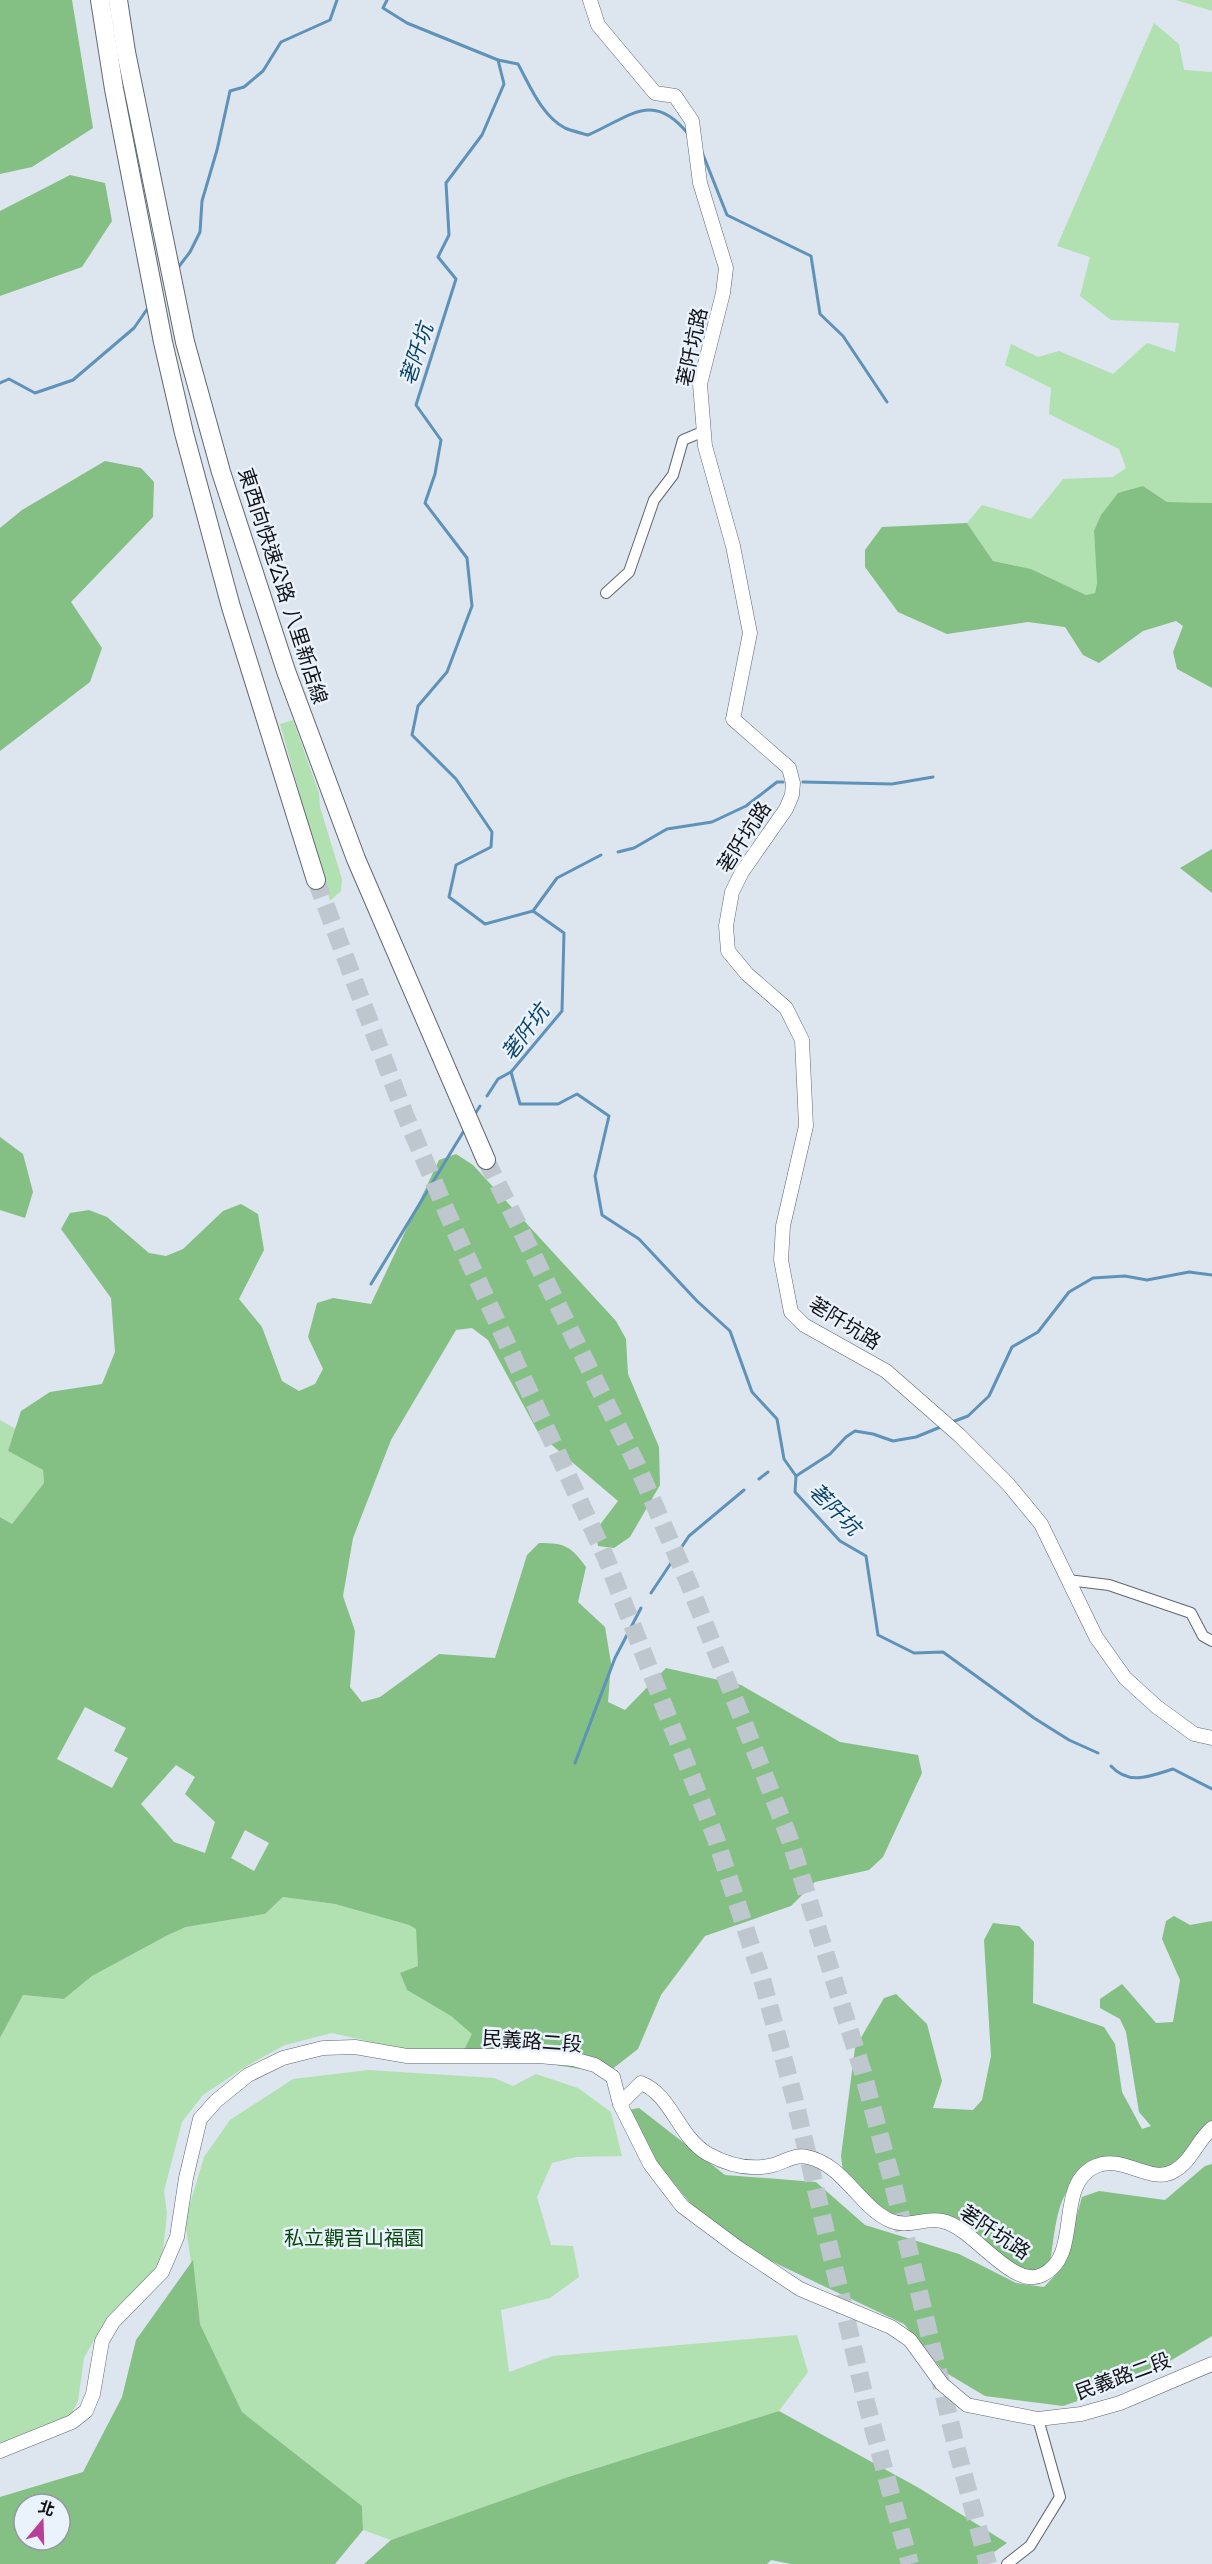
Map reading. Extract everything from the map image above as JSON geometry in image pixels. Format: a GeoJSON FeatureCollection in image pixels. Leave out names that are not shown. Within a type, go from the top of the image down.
{"type":"FeatureCollection","features":[{"type":"Feature","properties":{"kind":"highway"},"geometry":{"type":"LineString","coordinates":[[100,0],[114,89],[163,342],[184,434],[231,608],[316,880]]}},
{"type":"Feature","properties":{"kind":"highway","name":"東西向快速公路 八里新店線"},"geometry":{"type":"LineString","coordinates":[[118,0],[126,52],[185,342],[221,472],[286,671],[356,858],[486,1160]]}},
{"type":"Feature","properties":{"kind":"street","name":"荖阡坑路"},"geometry":{"type":"LineString","coordinates":[[590,0],[598,25],[655,93],[675,96],[692,121],[694,151],[700,183],[726,268],[723,293],[700,384],[702,432],[733,546],[750,633],[733,719],[789,768],[793,783],[792,795],[786,809],[742,872],[732,892],[726,926],[728,951],[747,974],[786,1008],[802,1040],[806,1126],[783,1226],[781,1260],[791,1312],[804,1325],[886,1371],[951,1428],[1008,1484],[1041,1524],[1096,1637],[1125,1678],[1157,1707],[1194,1734],[1212,1738]]}},
{"type":"Feature","properties":{"kind":"street"},"geometry":{"type":"LineString","coordinates":[[606,593],[629,572],[654,500],[673,475],[683,440],[702,432]]}},
{"type":"Feature","properties":{"kind":"street"},"geometry":{"type":"LineString","coordinates":[[1068,1580],[1109,1585],[1191,1613],[1203,1636],[1212,1641]]}},
{"type":"Feature","properties":{"kind":"street","name":"民義路二段"},"geometry":{"type":"LineString","coordinates":[[0,2451],[72,2422],[86,2411],[93,2394],[102,2341],[113,2322],[162,2272],[177,2237],[186,2178],[200,2119],[216,2100],[248,2075],[283,2058],[323,2048],[355,2047],[407,2056],[538,2056],[573,2059],[595,2065],[613,2077],[620,2104],[650,2164],[682,2206],[736,2247],[800,2289],[891,2327],[910,2340],[942,2384],[967,2405],[1038,2419],[1081,2414],[1120,2403],[1212,2364]]}},
{"type":"Feature","properties":{"kind":"street","name":"荖阡坑路"},"geometry":{"type":"LineString","coordinates":[[620,2104],[641,2083],[653,2088],[690,2139],[706,2152],[729,2164],[756,2169],[792,2157],[806,2156],[823,2162],[844,2179],[873,2210],[890,2221],[908,2225],[942,2220],[956,2227],[1012,2270],[1028,2277],[1041,2276],[1052,2268],[1064,2247],[1073,2194],[1083,2176],[1095,2166],[1115,2162],[1152,2175],[1172,2173],[1188,2162],[1201,2138],[1212,2128]]}},
{"type":"Feature","properties":{"kind":"street"},"geometry":{"type":"LineString","coordinates":[[1007,2564],[1030,2546],[1060,2497],[1038,2419]]}},
{"type":"Feature","properties":{"kind":"green space"},"geometry":{"type":"Polygon","coordinates":[[[0,0],[72,0],[93,128],[32,167],[0,174],[0,0]]]}},
{"type":"Feature","properties":{"kind":"green space"},"geometry":{"type":"Polygon","coordinates":[[[1176,0],[1212,0],[1212,11],[1176,0]]]}},
{"type":"Feature","properties":{"kind":"green space"},"geometry":{"type":"Polygon","coordinates":[[[1154,23],[1179,44],[1184,70],[1212,72],[1212,503],[1167,502],[1143,486],[1094,531],[1097,583],[1095,593],[1086,595],[1031,569],[993,561],[967,523],[982,505],[1031,519],[1063,479],[1113,477],[1126,468],[1119,449],[1049,414],[1051,388],[1005,365],[1011,344],[1038,357],[1059,351],[1113,374],[1147,343],[1175,352],[1179,323],[1111,320],[1080,296],[1090,257],[1057,246],[1154,23]]]}},
{"type":"Feature","properties":{"kind":"green space"},"geometry":{"type":"Polygon","coordinates":[[[70,175],[105,183],[112,221],[82,267],[0,296],[0,211],[70,175]]]}},
{"type":"Feature","properties":{"kind":"green space"},"geometry":{"type":"Polygon","coordinates":[[[105,461],[141,468],[154,482],[153,517],[71,602],[102,648],[90,682],[0,751],[0,528],[22,510],[105,461]]]}},
{"type":"Feature","properties":{"kind":"green space"},"geometry":{"type":"Polygon","coordinates":[[[1143,486],[1167,502],[1212,503],[1212,688],[1177,669],[1173,652],[1183,626],[1176,621],[1143,631],[1099,663],[1083,655],[1065,627],[1028,622],[947,634],[898,612],[865,567],[865,550],[882,527],[967,523],[993,561],[1031,569],[1086,595],[1095,593],[1097,583],[1094,531],[1101,515],[1118,493],[1143,486]]]}},
{"type":"Feature","properties":{"kind":"green space"},"geometry":{"type":"Polygon","coordinates":[[[293,720],[319,793],[320,807],[342,879],[341,891],[330,901],[280,724],[293,720]]]}},
{"type":"Feature","properties":{"kind":"green space"},"geometry":{"type":"Polygon","coordinates":[[[1212,849],[1212,893],[1180,868],[1212,849]]]}},
{"type":"Feature","properties":{"kind":"green space"},"geometry":{"type":"Polygon","coordinates":[[[0,1137],[23,1154],[33,1192],[25,1218],[0,1210],[0,1137]]]}},
{"type":"Feature","properties":{"kind":"green space"},"geometry":{"type":"Polygon","coordinates":[[[456,1154],[473,1165],[616,1321],[626,1339],[628,1374],[659,1447],[660,1485],[630,1537],[614,1548],[598,1546],[596,1530],[618,1501],[539,1434],[488,1340],[472,1328],[456,1330],[391,1440],[353,1538],[343,1596],[355,1631],[350,1687],[362,1702],[380,1697],[439,1654],[495,1658],[527,1555],[539,1543],[561,1545],[576,1554],[586,1567],[578,1602],[605,1627],[611,1663],[608,1702],[625,1710],[666,1668],[741,1685],[840,1742],[918,1755],[922,1773],[883,1857],[869,1870],[815,1882],[791,1906],[705,1936],[661,1995],[638,2049],[611,2070],[593,2071],[464,2050],[472,2034],[451,2016],[407,1990],[400,1973],[418,1966],[416,1929],[335,1904],[283,1897],[265,1914],[186,1927],[168,1935],[92,1976],[64,1999],[23,1995],[0,2038],[0,1517],[12,1524],[44,1483],[43,1470],[8,1451],[21,1411],[50,1392],[102,1384],[115,1352],[111,1298],[61,1229],[70,1213],[89,1210],[107,1217],[149,1253],[166,1256],[183,1249],[223,1211],[241,1204],[258,1214],[264,1250],[239,1299],[262,1327],[282,1381],[299,1391],[315,1384],[323,1369],[308,1337],[317,1303],[333,1298],[371,1304],[439,1160],[456,1154]],[[85,1707],[57,1759],[112,1788],[128,1758],[114,1751],[126,1728],[85,1707]],[[176,1765],[141,1804],[174,1842],[205,1853],[215,1822],[185,1794],[195,1777],[176,1765]],[[245,1830],[231,1858],[254,1871],[269,1843],[245,1830]]]}},
{"type":"Feature","properties":{"kind":"green space"},"geometry":{"type":"Polygon","coordinates":[[[0,1420],[16,1429],[8,1451],[43,1470],[44,1483],[12,1524],[0,1517],[0,1420]]]}},
{"type":"Feature","properties":{"kind":"green space"},"geometry":{"type":"Polygon","coordinates":[[[283,1897],[335,1904],[416,1929],[419,1966],[400,1973],[407,1990],[451,2016],[473,2034],[464,2050],[406,2050],[332,2033],[285,2045],[245,2067],[203,2095],[182,2122],[164,2191],[167,2213],[163,2251],[153,2273],[98,2333],[84,2358],[78,2401],[65,2426],[0,2452],[0,2038],[23,1995],[64,1999],[92,1976],[168,1935],[186,1927],[265,1914],[283,1897]]]}},
{"type":"Feature","properties":{"kind":"green space"},"geometry":{"type":"Polygon","coordinates":[[[1174,1916],[1190,1925],[1212,1921],[1212,2131],[1178,2166],[1159,2175],[1118,2171],[1097,2172],[1081,2177],[1070,2187],[1062,2200],[1049,2269],[1032,2274],[943,2223],[901,2225],[845,2188],[841,2156],[855,2048],[884,1998],[896,1994],[927,2024],[942,2081],[933,2108],[973,2110],[982,2100],[991,2056],[984,1940],[993,1923],[1019,1926],[1034,1942],[1033,2003],[1104,2027],[1115,2044],[1122,2092],[1142,2129],[1151,2126],[1139,2112],[1126,2032],[1120,2019],[1100,2008],[1100,1999],[1122,1984],[1156,2023],[1173,2022],[1180,1980],[1162,1939],[1166,1921],[1174,1916]]]}},
{"type":"Feature","properties":{"kind":"green space","name":"私立觀音山福園"},"geometry":{"type":"Polygon","coordinates":[[[368,2070],[494,2078],[513,2086],[536,2074],[578,2088],[611,2112],[622,2156],[576,2157],[552,2163],[537,2197],[551,2245],[573,2246],[579,2277],[550,2298],[501,2310],[509,2372],[553,2356],[797,2335],[808,2372],[779,2411],[565,2478],[391,2540],[363,2530],[362,2506],[242,2412],[200,2324],[185,2221],[204,2157],[230,2120],[293,2079],[368,2070]]]}},
{"type":"Feature","properties":{"kind":"green space"},"geometry":{"type":"Polygon","coordinates":[[[639,2108],[725,2175],[816,2182],[865,2225],[959,2254],[1016,2283],[1044,2287],[1062,2268],[1082,2197],[1099,2191],[1165,2200],[1205,2166],[1212,2164],[1212,2336],[1138,2380],[1063,2406],[985,2396],[943,2371],[904,2324],[737,2245],[706,2222],[627,2127],[623,2111],[639,2108]]]}},
{"type":"Feature","properties":{"kind":"green space"},"geometry":{"type":"Polygon","coordinates":[[[193,2260],[200,2324],[242,2412],[362,2506],[363,2530],[335,2564],[0,2564],[0,2497],[12,2493],[12,2552],[72,2552],[72,2492],[17,2492],[83,2472],[122,2397],[136,2340],[193,2260]]]}},
{"type":"Feature","properties":{"kind":"green space"},"geometry":{"type":"Polygon","coordinates":[[[779,2411],[919,2488],[1007,2543],[977,2564],[791,2564],[771,2560],[767,2564],[364,2564],[391,2540],[565,2478],[779,2411]]]}},
{"type":"Feature","properties":{"kind":"waterway"},"geometry":{"type":"LineString","coordinates":[[177,269],[190,252],[200,232],[202,201],[217,150],[230,91],[244,87],[263,71],[281,42],[330,20],[337,0]]}},
{"type":"Feature","properties":{"kind":"waterway","name":"荖阡坑"},"geometry":{"type":"LineString","coordinates":[[387,0],[383,8],[407,23],[498,60],[504,84],[482,135],[446,183],[449,235],[438,257],[456,279],[416,405],[441,440],[435,474],[425,503],[467,558],[472,606],[447,672],[418,706],[412,735],[456,779],[492,832],[491,847],[456,865],[449,897],[485,924],[533,911],[564,933],[562,1011],[511,1072],[520,1104],[558,1104],[577,1094],[609,1116],[595,1176],[602,1215],[639,1239],[697,1301],[730,1331],[752,1392],[777,1419],[784,1459],[796,1476],[795,1492],[840,1541],[866,1556],[878,1635],[914,1653],[943,1652],[1034,1718],[1069,1740],[1098,1753]]}},
{"type":"Feature","properties":{"kind":"waterway"},"geometry":{"type":"LineString","coordinates":[[498,60],[518,64],[543,108],[557,123],[568,129],[588,135],[629,115],[652,110],[664,113],[676,121],[689,135]]}},
{"type":"Feature","properties":{"kind":"waterway"},"geometry":{"type":"LineString","coordinates":[[702,152],[727,215],[811,256],[820,314],[843,336],[887,402]]}},
{"type":"Feature","properties":{"kind":"waterway"},"geometry":{"type":"LineString","coordinates":[[0,383],[9,379],[35,393],[73,380],[134,328],[148,308]]}},
{"type":"Feature","properties":{"kind":"waterway"},"geometry":{"type":"LineString","coordinates":[[803,782],[892,784],[933,777]]}},
{"type":"Feature","properties":{"kind":"waterway"},"geometry":{"type":"LineString","coordinates":[[618,852],[634,848],[667,829],[712,822],[746,806],[777,782],[783,782]]}},
{"type":"Feature","properties":{"kind":"waterway"},"geometry":{"type":"LineString","coordinates":[[533,911],[557,878],[601,855]]}},
{"type":"Feature","properties":{"kind":"waterway"},"geometry":{"type":"LineString","coordinates":[[487,1096],[498,1079],[511,1072]]}},
{"type":"Feature","properties":{"kind":"waterway"},"geometry":{"type":"LineString","coordinates":[[475,1114],[480,1106]]}},
{"type":"Feature","properties":{"kind":"waterway"},"geometry":{"type":"LineString","coordinates":[[371,1284],[465,1129]]}},
{"type":"Feature","properties":{"kind":"waterway"},"geometry":{"type":"LineString","coordinates":[[952,1422],[968,1416],[989,1396],[1012,1347],[1038,1332],[1069,1292],[1093,1278],[1125,1276],[1147,1280],[1189,1272],[1212,1275]]}},
{"type":"Feature","properties":{"kind":"waterway"},"geometry":{"type":"LineString","coordinates":[[796,1476],[830,1454],[855,1431],[893,1441],[916,1437],[943,1426]]}},
{"type":"Feature","properties":{"kind":"waterway"},"geometry":{"type":"LineString","coordinates":[[759,1479],[768,1472]]}},
{"type":"Feature","properties":{"kind":"waterway"},"geometry":{"type":"LineString","coordinates":[[651,1593],[689,1536],[744,1490]]}},
{"type":"Feature","properties":{"kind":"waterway"},"geometry":{"type":"LineString","coordinates":[[575,1763],[615,1658],[641,1608]]}},
{"type":"Feature","properties":{"kind":"waterway","name":"荖阡坑"},"geometry":{"type":"LineString","coordinates":[[1111,1766],[1125,1776],[1133,1778],[1173,1769],[1212,1789]]}},
{"type":"Feature","properties":{"kind":"tunnel"},"geometry":{"type":"LineString","coordinates":[[316,880],[405,1115],[455,1231],[606,1558],[716,1839],[762,1979],[794,2097],[866,2402],[910,2564]]}},
{"type":"Feature","properties":{"kind":"tunnel"},"geometry":{"type":"LineString","coordinates":[[486,1160],[637,1465],[689,1584],[790,1840],[863,2073],[893,2184],[956,2446],[988,2564]]}}]}
